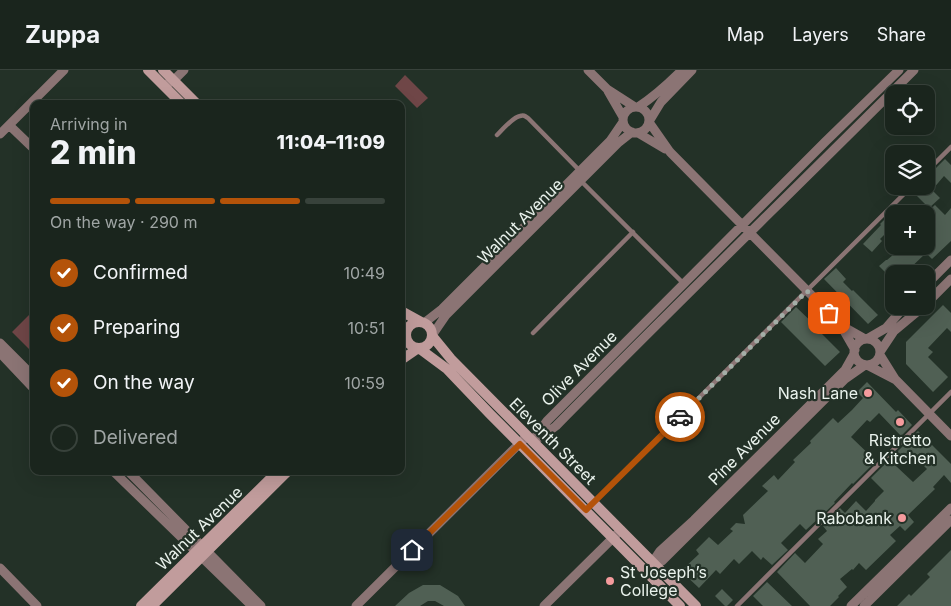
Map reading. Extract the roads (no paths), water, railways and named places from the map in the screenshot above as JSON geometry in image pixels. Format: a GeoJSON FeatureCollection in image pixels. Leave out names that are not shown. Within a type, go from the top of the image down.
{"type":"FeatureCollection","features":[{"type":"Feature","properties":{"kind":"main road"},"geometry":{"type":"LineString","coordinates":[[148,70],[178,100]]}},
{"type":"Feature","properties":{"kind":"main road"},"geometry":{"type":"LineString","coordinates":[[171,74],[194,100]]}},
{"type":"Feature","properties":{"kind":"main road"},"geometry":{"type":"LineString","coordinates":[[405,313],[430,327],[433,335],[432,340],[427,346],[405,357]]}},
{"type":"Feature","properties":{"kind":"main road"},"geometry":{"type":"LineString","coordinates":[[405,335],[408,327],[422,322]]}},
{"type":"Feature","properties":{"kind":"main road","name":"Eleventh Street"},"geometry":{"type":"LineString","coordinates":[[433,335],[450,359],[526,440],[586,510],[654,564],[696,606]]}},
{"type":"Feature","properties":{"kind":"main road"},"geometry":{"type":"LineString","coordinates":[[405,339],[410,345],[418,349]]}},
{"type":"Feature","properties":{"kind":"main road","name":"Eleventh Street"},"geometry":{"type":"LineString","coordinates":[[418,349],[447,369],[594,503],[646,572],[680,606]]}},
{"type":"Feature","properties":{"kind":"main road","name":"Walnut Avenue"},"geometry":{"type":"LineString","coordinates":[[152,606],[274,475]]}},
{"type":"Feature","properties":{"kind":"main road","name":"Walnut Avenue"},"geometry":{"type":"LineString","coordinates":[[141,606],[284,475]]}},
{"type":"Feature","properties":{"kind":"main road","name":"Pine Avenue"},"geometry":{"type":"LineString","coordinates":[[646,572],[654,564]]}},
{"type":"Feature","properties":{"kind":"street"},"geometry":{"type":"LineString","coordinates":[[34,100],[64,70]]}},
{"type":"Feature","properties":{"kind":"street"},"geometry":{"type":"LineString","coordinates":[[164,86],[171,74],[184,70]]}},
{"type":"Feature","properties":{"kind":"street"},"geometry":{"type":"LineString","coordinates":[[588,70],[607,89],[636,107],[648,112],[650,121],[670,152],[840,324],[878,345],[880,354],[895,379],[951,436]]}},
{"type":"Feature","properties":{"kind":"street"},"geometry":{"type":"LineString","coordinates":[[623,120],[627,110],[651,99],[682,70]]}},
{"type":"Feature","properties":{"kind":"street"},"geometry":{"type":"LineString","coordinates":[[635,133],[646,129],[661,102],[692,70]]}},
{"type":"Feature","properties":{"kind":"street","name":"Olive Avenue"},"geometry":{"type":"LineString","coordinates":[[526,440],[898,70]]}},
{"type":"Feature","properties":{"kind":"street","name":"Olive Avenue"},"geometry":{"type":"LineString","coordinates":[[526,440],[544,435],[556,426],[652,328],[914,70]]}},
{"type":"Feature","properties":{"kind":"street"},"geometry":{"type":"LineString","coordinates":[[607,89],[626,128],[670,152]]}},
{"type":"Feature","properties":{"kind":"street"},"geometry":{"type":"LineString","coordinates":[[0,134],[30,104]]}},
{"type":"Feature","properties":{"kind":"street","name":"Walnut Avenue"},"geometry":{"type":"LineString","coordinates":[[433,335],[450,310],[580,176],[610,141],[623,120]]}},
{"type":"Feature","properties":{"kind":"street"},"geometry":{"type":"LineString","coordinates":[[9,125],[30,146]]}},
{"type":"Feature","properties":{"kind":"street","name":"Walnut Avenue"},"geometry":{"type":"LineString","coordinates":[[422,322],[442,309],[580,176],[618,143],[635,133]]}},
{"type":"Feature","properties":{"kind":"street"},"geometry":{"type":"LineString","coordinates":[[935,276],[951,260]]}},
{"type":"Feature","properties":{"kind":"street"},"geometry":{"type":"LineString","coordinates":[[935,295],[951,279]]}},
{"type":"Feature","properties":{"kind":"street"},"geometry":{"type":"LineString","coordinates":[[854,352],[858,343],[886,328],[897,315]]}},
{"type":"Feature","properties":{"kind":"street"},"geometry":{"type":"LineString","coordinates":[[866,365],[875,362],[894,332],[914,315]]}},
{"type":"Feature","properties":{"kind":"street"},"geometry":{"type":"LineString","coordinates":[[840,324],[858,361],[895,379]]}},
{"type":"Feature","properties":{"kind":"street"},"geometry":{"type":"LineString","coordinates":[[0,343],[30,373]]}},
{"type":"Feature","properties":{"kind":"street","name":"Pine Avenue"},"geometry":{"type":"LineString","coordinates":[[854,352],[839,376],[694,520],[660,551],[654,564],[662,562],[845,379],[866,365]]}},
{"type":"Feature","properties":{"kind":"street"},"geometry":{"type":"LineString","coordinates":[[0,353],[30,385]]}},
{"type":"Feature","properties":{"kind":"street"},"geometry":{"type":"LineString","coordinates":[[356,606],[526,440]]}},
{"type":"Feature","properties":{"kind":"street"},"geometry":{"type":"LineString","coordinates":[[117,475],[261,606]]}},
{"type":"Feature","properties":{"kind":"street"},"geometry":{"type":"LineString","coordinates":[[132,475],[252,606]]}},
{"type":"Feature","properties":{"kind":"street"},"geometry":{"type":"LineString","coordinates":[[851,606],[951,508]]}},
{"type":"Feature","properties":{"kind":"street"},"geometry":{"type":"LineString","coordinates":[[864,606],[951,520]]}},
{"type":"Feature","properties":{"kind":"street"},"geometry":{"type":"LineString","coordinates":[[544,606],[617,534]]}},
{"type":"Feature","properties":{"kind":"street"},"geometry":{"type":"LineString","coordinates":[[0,568],[37,606]]}},
{"type":"Feature","properties":{"kind":"lane"},"geometry":{"type":"LineString","coordinates":[[497,135],[515,118],[520,116],[528,118],[580,176],[684,284]]}},
{"type":"Feature","properties":{"kind":"lane"},"geometry":{"type":"LineString","coordinates":[[935,163],[951,147]]}},
{"type":"Feature","properties":{"kind":"lane"},"geometry":{"type":"LineString","coordinates":[[586,510],[903,195]]}},
{"type":"Feature","properties":{"kind":"lane"},"geometry":{"type":"LineString","coordinates":[[533,333],[633,232]]}},
{"type":"Feature","properties":{"kind":"lane"},"geometry":{"type":"LineString","coordinates":[[737,606],[951,392]]}},
{"type":"Feature","properties":{"kind":"place","name":"Nash Lane"},"geometry":{"type":"Point","coordinates":[868,393]}},
{"type":"Feature","properties":{"kind":"place","name":"Ristretto & Kitchen"},"geometry":{"type":"Point","coordinates":[900,422]}},
{"type":"Feature","properties":{"kind":"place","name":"Rabobank"},"geometry":{"type":"Point","coordinates":[902,518]}},
{"type":"Feature","properties":{"kind":"place","name":"St Joseph’s College"},"geometry":{"type":"Point","coordinates":[610,581]}}]}
